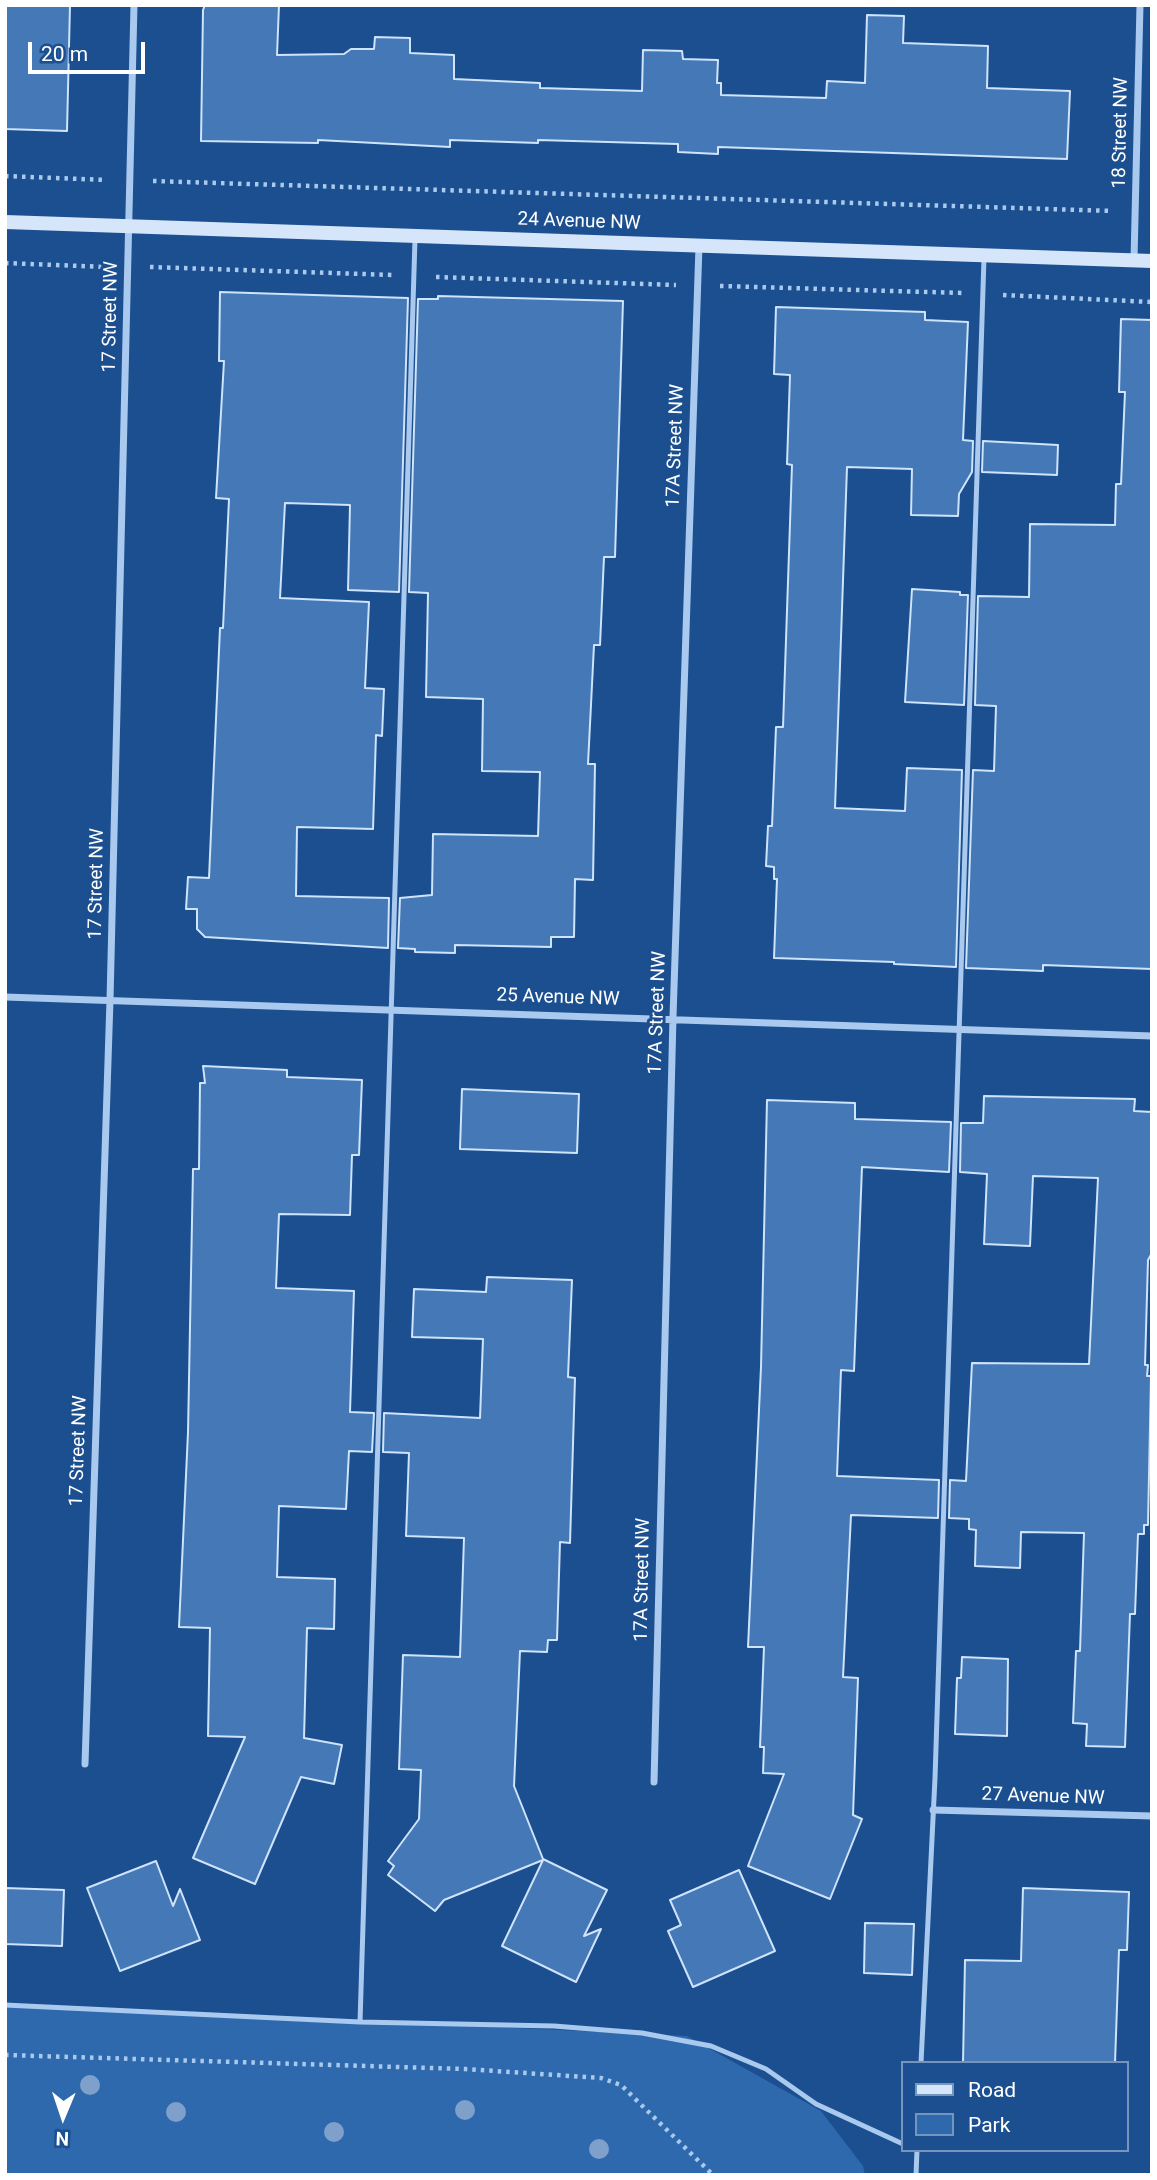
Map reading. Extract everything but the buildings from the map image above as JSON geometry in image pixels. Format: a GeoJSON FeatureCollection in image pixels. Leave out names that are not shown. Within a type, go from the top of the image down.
{"type":"FeatureCollection","features":[{"type":"Feature","properties":{"kind":"street","name":"17 Street NW"},"geometry":{"type":"LineString","coordinates":[[85,1764],[110,1000],[134,5]]}},
{"type":"Feature","properties":{"kind":"street","name":"18 Street NW"},"geometry":{"type":"LineString","coordinates":[[1134,261],[1140,5]]}},
{"type":"Feature","properties":{"kind":"street","name":"24 Avenue NW"},"geometry":{"type":"LineString","coordinates":[[5,222],[1152,261]]}},
{"type":"Feature","properties":{"kind":"street","name":"17A Street NW"},"geometry":{"type":"LineString","coordinates":[[654,1782],[673,1017],[699,246]]}},
{"type":"Feature","properties":{"kind":"street","name":"25 Avenue NW"},"geometry":{"type":"LineString","coordinates":[[5,997],[390,1007],[1152,1036]]}},
{"type":"Feature","properties":{"kind":"street","name":"27 Avenue NW"},"geometry":{"type":"LineString","coordinates":[[933,1810],[1152,1816]]}},
{"type":"Feature","properties":{"kind":"lane"},"geometry":{"type":"LineString","coordinates":[[360,2022],[415,236]]}},
{"type":"Feature","properties":{"kind":"lane"},"geometry":{"type":"LineString","coordinates":[[921,2061],[933,1810],[984,256]]}},
{"type":"Feature","properties":{"kind":"lane"},"geometry":{"type":"LineString","coordinates":[[5,2005],[360,2022],[554,2026],[642,2033],[711,2046],[766,2069],[816,2104],[902,2144]]}},
{"type":"Feature","properties":{"kind":"lane"},"geometry":{"type":"LineString","coordinates":[[916,2152],[916,2175]]}},
{"type":"Feature","properties":{"kind":"path"},"geometry":{"type":"LineString","coordinates":[[5,176],[94,179]]}},
{"type":"Feature","properties":{"kind":"path"},"geometry":{"type":"LineString","coordinates":[[167,181],[1098,211]]}},
{"type":"Feature","properties":{"kind":"path"},"geometry":{"type":"LineString","coordinates":[[5,263],[78,266]]}},
{"type":"Feature","properties":{"kind":"path"},"geometry":{"type":"LineString","coordinates":[[754,286],[1152,302]]}},
{"type":"Feature","properties":{"kind":"path"},"geometry":{"type":"LineString","coordinates":[[5,2055],[465,2069],[601,2078],[621,2085],[713,2175]]}},
{"type":"Feature","properties":{"kind":"green space"},"geometry":{"type":"Polygon","coordinates":[[[5,2004],[687,2036],[821,2111],[863,2166],[865,2175],[5,2175],[5,2004]]]}}]}
